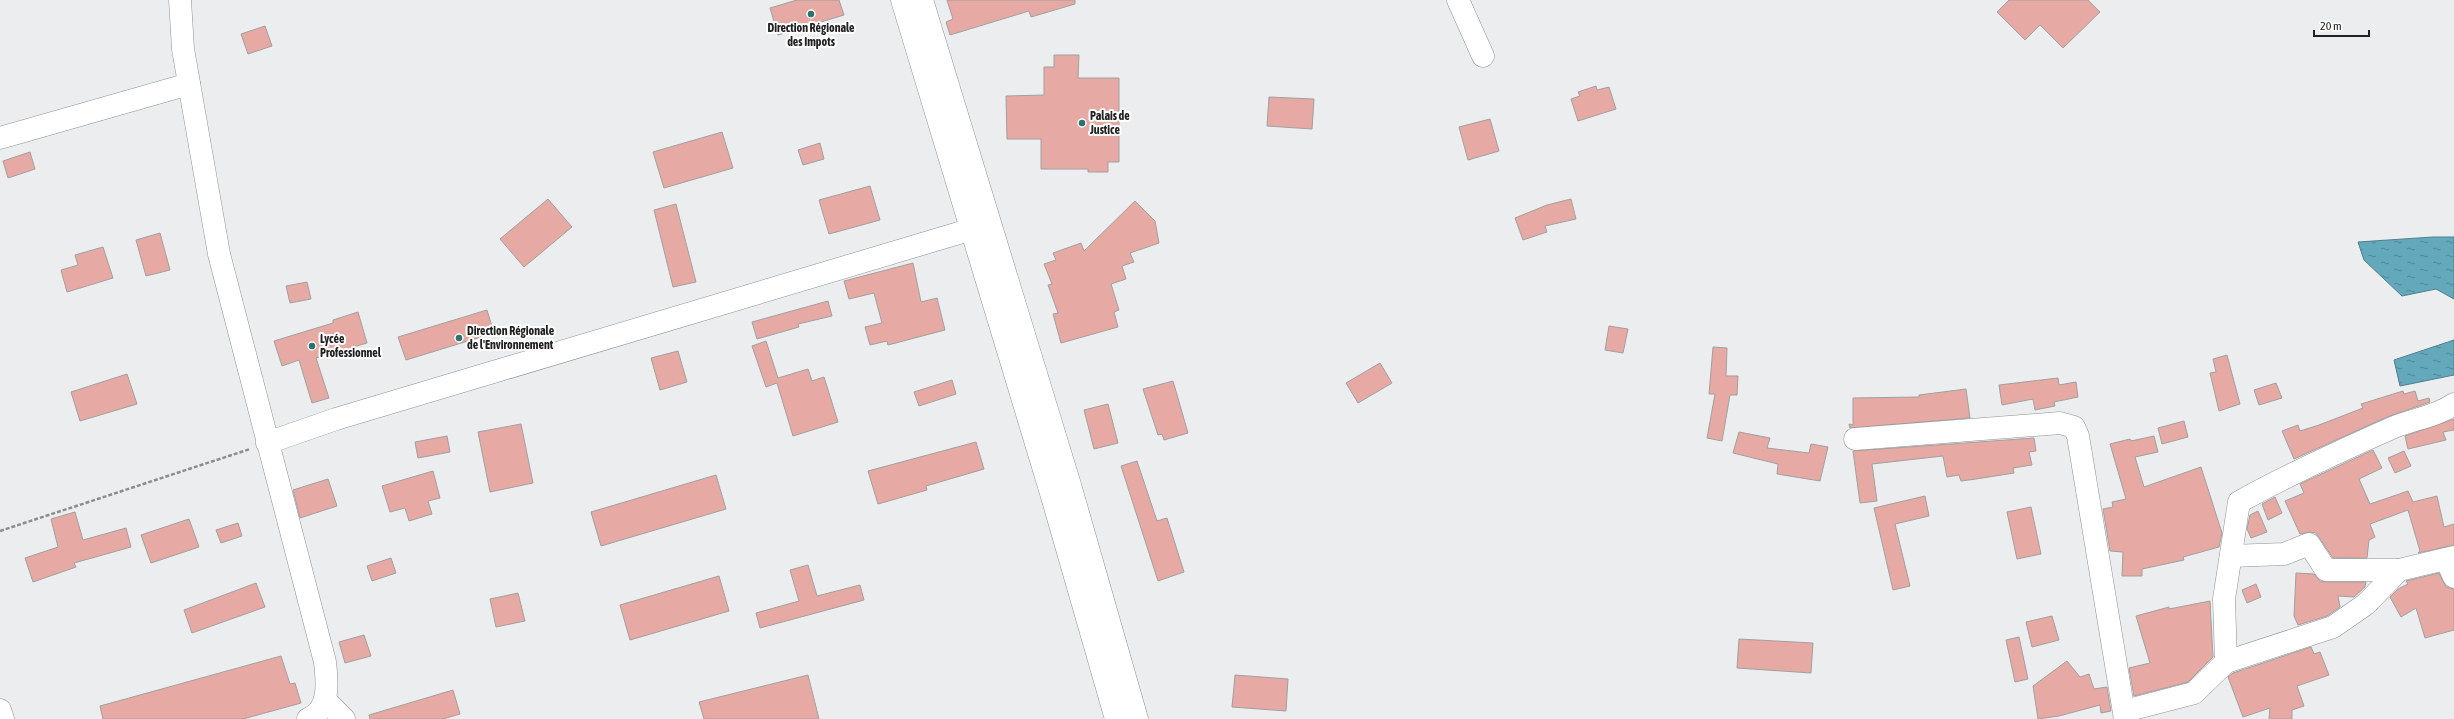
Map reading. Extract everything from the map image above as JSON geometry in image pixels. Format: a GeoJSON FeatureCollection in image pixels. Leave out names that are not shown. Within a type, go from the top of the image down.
{"type":"FeatureCollection","features":[{"type":"Feature","properties":{"kind":"main road"},"geometry":{"type":"LineString","coordinates":[[180,0],[183,49],[219,254],[325,662],[327,686],[325,700],[313,717],[308,719]]}},
{"type":"Feature","properties":{"kind":"main road"},"geometry":{"type":"LineString","coordinates":[[902,0],[943,102]]}},
{"type":"Feature","properties":{"kind":"main road"},"geometry":{"type":"LineString","coordinates":[[922,0],[943,102],[980,227],[1061,489],[1137,719]]}},
{"type":"Feature","properties":{"kind":"main road"},"geometry":{"type":"LineString","coordinates":[[1458,0],[1483,56]]}},
{"type":"Feature","properties":{"kind":"main road"},"geometry":{"type":"LineString","coordinates":[[0,138],[190,84]]}},
{"type":"Feature","properties":{"kind":"main road"},"geometry":{"type":"LineString","coordinates":[[267,443],[344,417],[980,227]]}},
{"type":"Feature","properties":{"kind":"main road"},"geometry":{"type":"LineString","coordinates":[[2226,662],[2224,599],[2239,502],[2309,465],[2411,420],[2440,414],[2454,404]]}},
{"type":"Feature","properties":{"kind":"main road"},"geometry":{"type":"LineString","coordinates":[[1855,439],[2060,423],[2074,427],[2078,436],[2125,715],[2194,693],[2226,662],[2333,627],[2366,604],[2399,570]]}},
{"type":"Feature","properties":{"kind":"main road"},"geometry":{"type":"LineString","coordinates":[[1061,489],[1116,719]]}},
{"type":"Feature","properties":{"kind":"main road"},"geometry":{"type":"LineString","coordinates":[[2231,556],[2284,554],[2309,544],[2326,570],[2399,570],[2451,564]]}},
{"type":"Feature","properties":{"kind":"main road"},"geometry":{"type":"LineString","coordinates":[[325,700],[344,719]]}},
{"type":"Feature","properties":{"kind":"main road"},"geometry":{"type":"LineString","coordinates":[[0,710],[3,719]]}},
{"type":"Feature","properties":{"kind":"path"},"geometry":{"type":"LineString","coordinates":[[0,531],[267,443]]}},
{"type":"Feature","properties":{"kind":"water"},"geometry":{"type":"Polygon","coordinates":[[[2454,237],[2454,299],[2436,289],[2402,296],[2364,260],[2358,242],[2454,237]]]}},
{"type":"Feature","properties":{"kind":"water"},"geometry":{"type":"Polygon","coordinates":[[[2454,340],[2454,375],[2400,386],[2394,360],[2454,340]]]}},
{"type":"Feature","properties":{"kind":"building"},"geometry":{"type":"Polygon","coordinates":[[[797,0],[839,0],[844,15],[778,35],[770,8],[797,0]]]}},
{"type":"Feature","properties":{"kind":"building"},"geometry":{"type":"Polygon","coordinates":[[[947,0],[1075,0],[1075,4],[1031,17],[1029,11],[950,35],[946,22],[953,19],[947,0]]]}},
{"type":"Feature","properties":{"kind":"building"},"geometry":{"type":"Polygon","coordinates":[[[2009,0],[2088,0],[2100,12],[2063,48],[2040,25],[2025,40],[1997,12],[2009,0]]]}},
{"type":"Feature","properties":{"kind":"building"},"geometry":{"type":"Polygon","coordinates":[[[265,26],[272,46],[248,54],[241,34],[265,26]]]}},
{"type":"Feature","properties":{"kind":"building"},"geometry":{"type":"Polygon","coordinates":[[[1054,55],[1079,55],[1078,78],[1119,78],[1119,162],[1108,162],[1108,172],[1088,172],[1088,169],[1041,169],[1041,139],[1007,139],[1006,96],[1044,95],[1044,67],[1054,67],[1054,55]]]}},
{"type":"Feature","properties":{"kind":"building"},"geometry":{"type":"Polygon","coordinates":[[[1596,86],[1597,90],[1609,87],[1616,109],[1578,121],[1571,99],[1580,96],[1578,92],[1596,86]]]}},
{"type":"Feature","properties":{"kind":"building"},"geometry":{"type":"Polygon","coordinates":[[[1269,97],[1314,99],[1312,129],[1267,126],[1269,97]]]}},
{"type":"Feature","properties":{"kind":"building"},"geometry":{"type":"Polygon","coordinates":[[[1490,119],[1499,151],[1468,160],[1459,127],[1490,119]]]}},
{"type":"Feature","properties":{"kind":"building"},"geometry":{"type":"Polygon","coordinates":[[[722,132],[733,168],[664,188],[653,152],[722,132]]]}},
{"type":"Feature","properties":{"kind":"building"},"geometry":{"type":"Polygon","coordinates":[[[820,143],[824,159],[803,165],[798,150],[820,143]]]}},
{"type":"Feature","properties":{"kind":"building"},"geometry":{"type":"Polygon","coordinates":[[[30,152],[35,169],[8,178],[3,161],[30,152]]]}},
{"type":"Feature","properties":{"kind":"building"},"geometry":{"type":"Polygon","coordinates":[[[870,186],[880,220],[829,234],[819,200],[870,186]]]}},
{"type":"Feature","properties":{"kind":"building"},"geometry":{"type":"Polygon","coordinates":[[[548,199],[572,227],[524,267],[500,239],[548,199]]]}},
{"type":"Feature","properties":{"kind":"building"},"geometry":{"type":"Polygon","coordinates":[[[1571,199],[1576,219],[1545,226],[1547,232],[1523,240],[1515,218],[1547,205],[1571,199]]]}},
{"type":"Feature","properties":{"kind":"building"},"geometry":{"type":"Polygon","coordinates":[[[1135,201],[1155,221],[1159,243],[1130,253],[1134,262],[1122,266],[1126,279],[1111,284],[1119,310],[1114,312],[1118,327],[1061,343],[1053,314],[1058,313],[1048,285],[1052,284],[1044,264],[1056,260],[1053,253],[1081,243],[1084,251],[1135,201]]]}},
{"type":"Feature","properties":{"kind":"building"},"geometry":{"type":"Polygon","coordinates":[[[676,204],[696,282],[673,287],[654,210],[676,204]]]}},
{"type":"Feature","properties":{"kind":"building"},"geometry":{"type":"Polygon","coordinates":[[[160,233],[170,270],[146,276],[136,240],[160,233]]]}},
{"type":"Feature","properties":{"kind":"building"},"geometry":{"type":"Polygon","coordinates":[[[103,247],[113,278],[67,292],[61,270],[78,265],[75,255],[103,247]]]}},
{"type":"Feature","properties":{"kind":"building"},"geometry":{"type":"Polygon","coordinates":[[[913,263],[921,302],[937,298],[945,330],[888,345],[887,341],[870,345],[865,327],[882,323],[874,293],[849,299],[844,281],[913,263]]]}},
{"type":"Feature","properties":{"kind":"building"},"geometry":{"type":"Polygon","coordinates":[[[307,282],[311,299],[290,303],[286,286],[307,282]]]}},
{"type":"Feature","properties":{"kind":"building"},"geometry":{"type":"Polygon","coordinates":[[[828,301],[832,316],[798,324],[799,327],[757,339],[752,322],[828,301]]]}},
{"type":"Feature","properties":{"kind":"building"},"geometry":{"type":"Polygon","coordinates":[[[487,310],[494,333],[406,360],[398,337],[487,310]]]}},
{"type":"Feature","properties":{"kind":"building"},"geometry":{"type":"Polygon","coordinates":[[[358,312],[367,343],[316,358],[329,398],[312,403],[299,360],[282,366],[274,341],[333,323],[333,320],[358,312]]]}},
{"type":"Feature","properties":{"kind":"building"},"geometry":{"type":"Polygon","coordinates":[[[1609,326],[1628,329],[1623,353],[1605,350],[1609,326]]]}},
{"type":"Feature","properties":{"kind":"building"},"geometry":{"type":"Polygon","coordinates":[[[766,341],[778,378],[808,369],[812,381],[824,377],[838,422],[793,436],[777,383],[766,387],[752,346],[766,341]]]}},
{"type":"Feature","properties":{"kind":"building"},"geometry":{"type":"Polygon","coordinates":[[[1713,347],[1727,348],[1726,376],[1738,376],[1737,395],[1730,395],[1722,441],[1707,438],[1715,394],[1709,394],[1713,347]]]}},
{"type":"Feature","properties":{"kind":"building"},"geometry":{"type":"Polygon","coordinates":[[[678,351],[687,382],[660,390],[651,358],[678,351]]]}},
{"type":"Feature","properties":{"kind":"building"},"geometry":{"type":"Polygon","coordinates":[[[2227,355],[2240,404],[2219,411],[2210,373],[2216,372],[2213,359],[2227,355]]]}},
{"type":"Feature","properties":{"kind":"building"},"geometry":{"type":"Polygon","coordinates":[[[1380,363],[1392,383],[1358,403],[1346,383],[1380,363]]]}},
{"type":"Feature","properties":{"kind":"building"},"geometry":{"type":"Polygon","coordinates":[[[127,374],[137,404],[80,421],[71,392],[127,374]]]}},
{"type":"Feature","properties":{"kind":"building"},"geometry":{"type":"Polygon","coordinates":[[[2058,378],[2059,385],[2076,382],[2078,397],[2054,402],[2055,406],[2035,410],[2033,399],[2002,405],[1999,385],[2058,378]]]}},
{"type":"Feature","properties":{"kind":"building"},"geometry":{"type":"Polygon","coordinates":[[[952,380],[956,394],[919,406],[914,392],[952,380]]]}},
{"type":"Feature","properties":{"kind":"building"},"geometry":{"type":"Polygon","coordinates":[[[1173,381],[1188,433],[1164,440],[1162,434],[1158,435],[1143,389],[1173,381]]]}},
{"type":"Feature","properties":{"kind":"building"},"geometry":{"type":"Polygon","coordinates":[[[2276,383],[2282,398],[2259,405],[2254,390],[2276,383]]]}},
{"type":"Feature","properties":{"kind":"building"},"geometry":{"type":"Polygon","coordinates":[[[1966,389],[1970,418],[1850,428],[1849,424],[1853,425],[1853,398],[1919,397],[1919,395],[1966,389]]]}},
{"type":"Feature","properties":{"kind":"building"},"geometry":{"type":"Polygon","coordinates":[[[2403,391],[2404,394],[2415,391],[2418,401],[2429,398],[2430,402],[2387,417],[2294,459],[2282,431],[2298,425],[2300,431],[2319,425],[2363,408],[2361,404],[2403,391]]]}},
{"type":"Feature","properties":{"kind":"building"},"geometry":{"type":"Polygon","coordinates":[[[1108,404],[1118,443],[1094,449],[1084,410],[1108,404]]]}},
{"type":"Feature","properties":{"kind":"building"},"geometry":{"type":"Polygon","coordinates":[[[2454,419],[2454,430],[2443,432],[2446,440],[2408,449],[2405,436],[2454,419]]]}},
{"type":"Feature","properties":{"kind":"building"},"geometry":{"type":"Polygon","coordinates":[[[2184,421],[2188,437],[2162,444],[2158,428],[2184,421]]]}},
{"type":"Feature","properties":{"kind":"building"},"geometry":{"type":"Polygon","coordinates":[[[521,424],[533,483],[490,492],[478,432],[521,424]]]}},
{"type":"Feature","properties":{"kind":"building"},"geometry":{"type":"Polygon","coordinates":[[[1739,432],[1770,438],[1767,448],[1809,453],[1811,444],[1828,447],[1820,481],[1777,474],[1778,464],[1733,453],[1739,432]]]}},
{"type":"Feature","properties":{"kind":"building"},"geometry":{"type":"Polygon","coordinates":[[[447,436],[450,452],[418,458],[415,442],[447,436]]]}},
{"type":"Feature","properties":{"kind":"building"},"geometry":{"type":"Polygon","coordinates":[[[2154,436],[2158,452],[2135,457],[2144,487],[2201,467],[2222,533],[2219,547],[2183,557],[2184,560],[2142,569],[2142,576],[2122,576],[2123,552],[2110,551],[2103,509],[2113,507],[2112,502],[2126,499],[2110,444],[2130,439],[2131,441],[2154,436]]]}},
{"type":"Feature","properties":{"kind":"building"},"geometry":{"type":"Polygon","coordinates":[[[2034,438],[2036,451],[2029,452],[2032,465],[2013,468],[2014,473],[1961,481],[1959,475],[1947,477],[1943,456],[1872,464],[1877,501],[1860,503],[1853,451],[2034,438]]]}},
{"type":"Feature","properties":{"kind":"building"},"geometry":{"type":"Polygon","coordinates":[[[976,442],[984,469],[926,486],[927,490],[878,504],[868,471],[976,442]]]}},
{"type":"Feature","properties":{"kind":"building"},"geometry":{"type":"Polygon","coordinates":[[[2373,450],[2382,468],[2359,479],[2370,504],[2408,491],[2413,502],[2437,496],[2444,527],[2454,524],[2454,545],[2418,553],[2420,551],[2408,510],[2370,524],[2375,537],[2369,540],[2367,558],[2333,558],[2316,533],[2310,532],[2300,534],[2285,501],[2304,493],[2300,484],[2373,450]]]}},
{"type":"Feature","properties":{"kind":"building"},"geometry":{"type":"Polygon","coordinates":[[[2404,451],[2411,466],[2395,473],[2388,458],[2404,451]]]}},
{"type":"Feature","properties":{"kind":"building"},"geometry":{"type":"Polygon","coordinates":[[[1137,461],[1157,521],[1167,518],[1184,572],[1158,581],[1121,466],[1137,461]]]}},
{"type":"Feature","properties":{"kind":"building"},"geometry":{"type":"Polygon","coordinates":[[[433,471],[440,498],[428,501],[432,514],[409,521],[405,508],[390,512],[382,486],[433,471]]]}},
{"type":"Feature","properties":{"kind":"building"},"geometry":{"type":"Polygon","coordinates":[[[716,475],[726,509],[601,546],[591,512],[716,475]]]}},
{"type":"Feature","properties":{"kind":"building"},"geometry":{"type":"Polygon","coordinates":[[[328,479],[337,506],[300,518],[293,490],[328,479]]]}},
{"type":"Feature","properties":{"kind":"building"},"geometry":{"type":"Polygon","coordinates":[[[1925,496],[1929,516],[1895,524],[1910,586],[1893,590],[1874,508],[1925,496]]]}},
{"type":"Feature","properties":{"kind":"building"},"geometry":{"type":"Polygon","coordinates":[[[2275,497],[2282,513],[2268,520],[2262,504],[2275,497]]]}},
{"type":"Feature","properties":{"kind":"building"},"geometry":{"type":"Polygon","coordinates":[[[2031,507],[2041,554],[2017,559],[2007,512],[2031,507]]]}},
{"type":"Feature","properties":{"kind":"building"},"geometry":{"type":"Polygon","coordinates":[[[2258,511],[2267,532],[2251,538],[2247,529],[2250,515],[2258,511]]]}},
{"type":"Feature","properties":{"kind":"building"},"geometry":{"type":"Polygon","coordinates":[[[75,512],[83,540],[126,528],[131,547],[74,563],[76,567],[33,582],[25,558],[58,547],[51,519],[75,512]]]}},
{"type":"Feature","properties":{"kind":"building"},"geometry":{"type":"Polygon","coordinates":[[[189,519],[199,547],[151,563],[141,535],[189,519]]]}},
{"type":"Feature","properties":{"kind":"building"},"geometry":{"type":"Polygon","coordinates":[[[238,523],[242,536],[221,543],[216,530],[238,523]]]}},
{"type":"Feature","properties":{"kind":"building"},"geometry":{"type":"Polygon","coordinates":[[[391,558],[396,573],[372,581],[367,566],[391,558]]]}},
{"type":"Feature","properties":{"kind":"building"},"geometry":{"type":"Polygon","coordinates":[[[808,565],[817,596],[860,585],[864,600],[760,628],[756,613],[799,601],[790,570],[808,565]]]}},
{"type":"Feature","properties":{"kind":"building"},"geometry":{"type":"Polygon","coordinates":[[[2296,573],[2314,574],[2320,581],[2326,582],[2366,582],[2365,587],[2354,597],[2338,596],[2340,607],[2327,616],[2298,625],[2294,616],[2296,573]]]}},
{"type":"Feature","properties":{"kind":"building"},"geometry":{"type":"Polygon","coordinates":[[[2439,573],[2446,587],[2454,589],[2454,630],[2425,638],[2416,608],[2401,617],[2390,597],[2398,589],[2408,584],[2406,581],[2439,573]]]}},
{"type":"Feature","properties":{"kind":"building"},"geometry":{"type":"Polygon","coordinates":[[[719,576],[729,611],[630,640],[620,605],[719,576]]]}},
{"type":"Feature","properties":{"kind":"building"},"geometry":{"type":"Polygon","coordinates":[[[256,583],[265,607],[192,633],[184,610],[256,583]]]}},
{"type":"Feature","properties":{"kind":"building"},"geometry":{"type":"Polygon","coordinates":[[[2256,584],[2261,597],[2247,603],[2242,590],[2256,584]]]}},
{"type":"Feature","properties":{"kind":"building"},"geometry":{"type":"Polygon","coordinates":[[[518,593],[525,621],[496,627],[490,599],[518,593]]]}},
{"type":"Feature","properties":{"kind":"building"},"geometry":{"type":"Polygon","coordinates":[[[2210,601],[2213,657],[2188,682],[2134,696],[2129,668],[2150,663],[2136,616],[2169,607],[2169,609],[2210,601]]]}},
{"type":"Feature","properties":{"kind":"building"},"geometry":{"type":"Polygon","coordinates":[[[2052,616],[2059,640],[2032,647],[2026,622],[2052,616]]]}},
{"type":"Feature","properties":{"kind":"building"},"geometry":{"type":"Polygon","coordinates":[[[364,635],[371,656],[345,663],[339,642],[364,635]]]}},
{"type":"Feature","properties":{"kind":"building"},"geometry":{"type":"Polygon","coordinates":[[[2019,637],[2028,679],[2015,682],[2006,640],[2019,637]]]}},
{"type":"Feature","properties":{"kind":"building"},"geometry":{"type":"Polygon","coordinates":[[[1739,639],[1813,643],[1811,673],[1737,668],[1739,639]]]}},
{"type":"Feature","properties":{"kind":"building"},"geometry":{"type":"Polygon","coordinates":[[[2311,647],[2314,654],[2320,652],[2329,675],[2297,686],[2304,706],[2292,710],[2292,719],[2269,719],[2270,708],[2243,717],[2228,677],[2233,673],[2311,647]]]}},
{"type":"Feature","properties":{"kind":"building"},"geometry":{"type":"Polygon","coordinates":[[[281,656],[290,684],[295,683],[301,703],[243,719],[103,719],[100,706],[281,656]]]}},
{"type":"Feature","properties":{"kind":"building"},"geometry":{"type":"Polygon","coordinates":[[[2067,661],[2080,677],[2089,674],[2094,689],[2107,687],[2111,711],[2101,713],[2100,705],[2059,716],[2038,719],[2033,686],[2067,661]]]}},
{"type":"Feature","properties":{"kind":"building"},"geometry":{"type":"Polygon","coordinates":[[[808,675],[819,719],[704,719],[699,702],[808,675]]]}},
{"type":"Feature","properties":{"kind":"building"},"geometry":{"type":"Polygon","coordinates":[[[1235,675],[1288,679],[1286,711],[1232,707],[1235,675]]]}},
{"type":"Feature","properties":{"kind":"building"},"geometry":{"type":"Polygon","coordinates":[[[453,690],[460,714],[443,719],[370,719],[369,715],[453,690]]]}},
{"type":"Feature","properties":{"kind":"place","name":"Direction Régionale des Impots"},"geometry":{"type":"Point","coordinates":[811,14]}},
{"type":"Feature","properties":{"kind":"place","name":"Palais de Justice"},"geometry":{"type":"Point","coordinates":[1082,123]}},
{"type":"Feature","properties":{"kind":"place","name":"Direction Régionale de l'Environnement"},"geometry":{"type":"Point","coordinates":[459,338]}},
{"type":"Feature","properties":{"kind":"place","name":"Lycée Professionnel"},"geometry":{"type":"Point","coordinates":[312,346]}}]}
